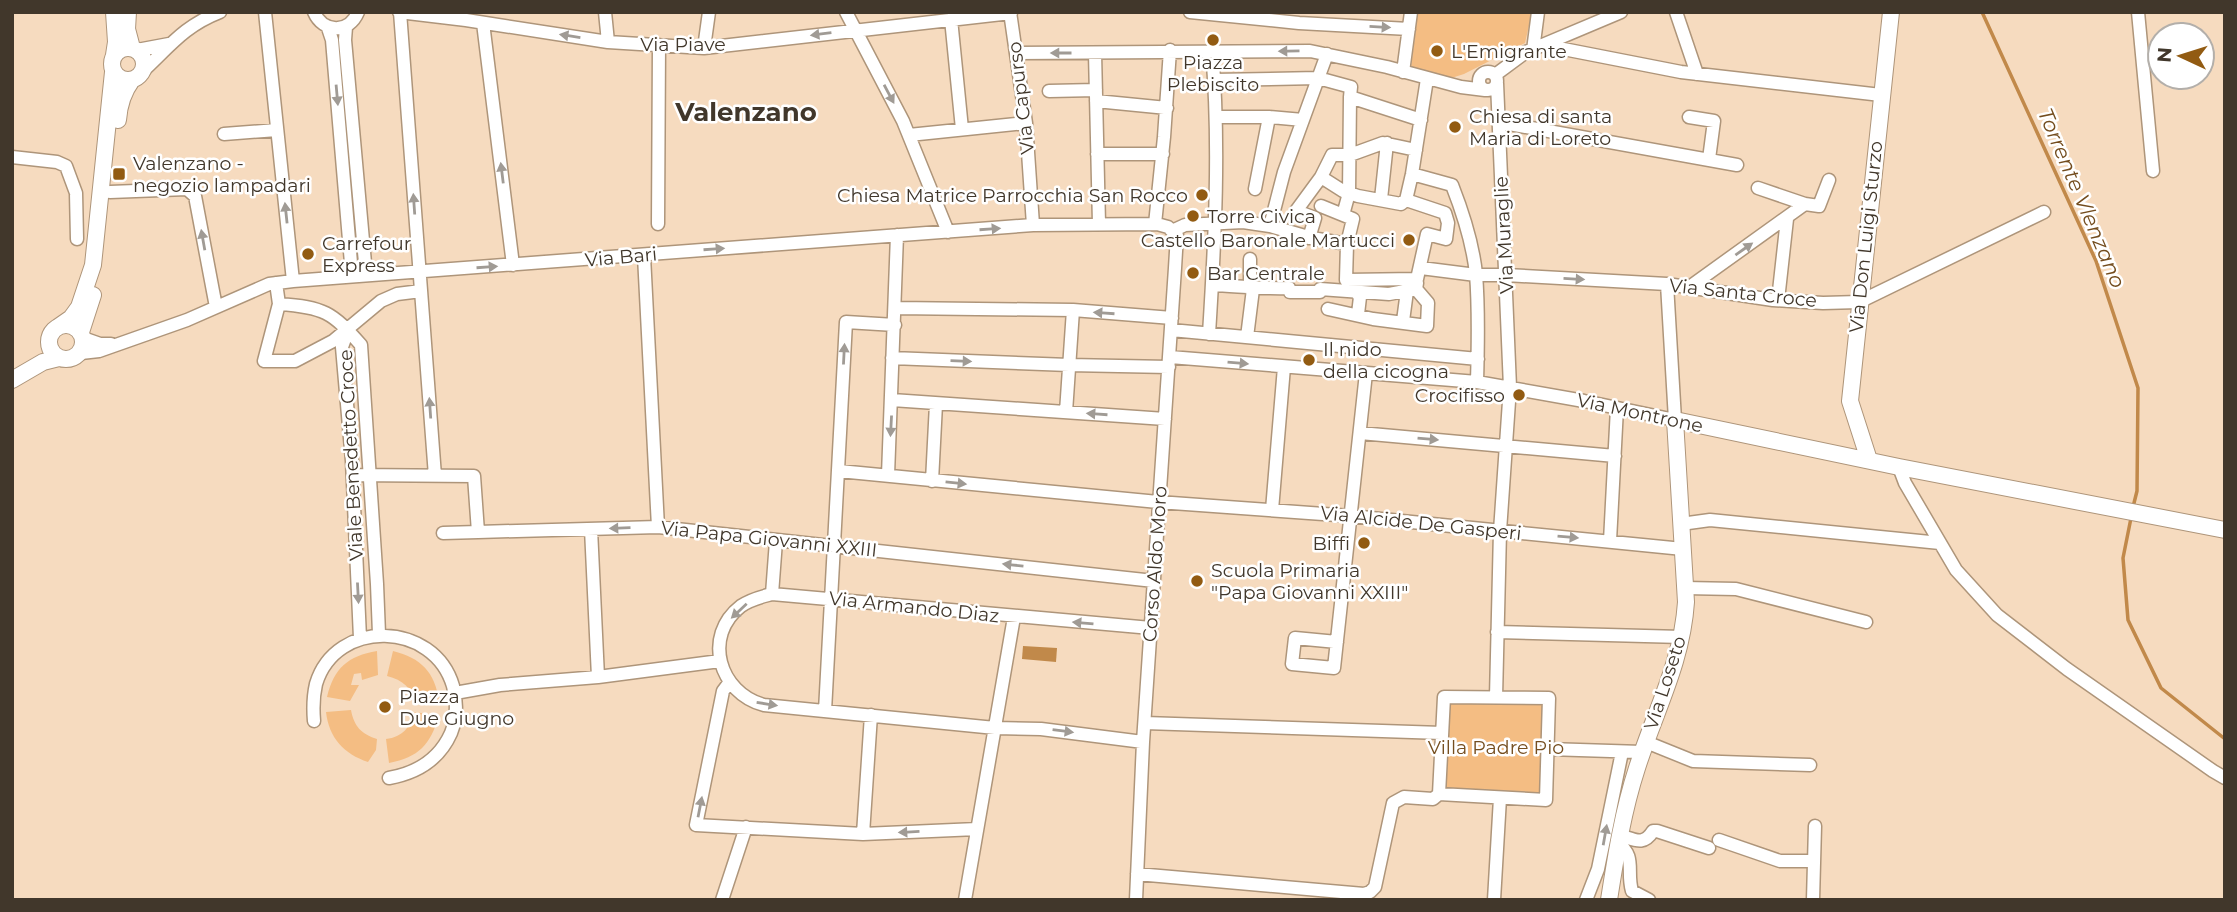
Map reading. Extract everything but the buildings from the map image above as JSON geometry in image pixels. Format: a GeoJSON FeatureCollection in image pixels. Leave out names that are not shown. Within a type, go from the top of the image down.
{"type":"FeatureCollection","features":[{"type":"Feature","properties":{"kind":"main road"},"geometry":{"type":"LineString","coordinates":[[12,380],[43,362],[58,358],[71,359],[82,341],[101,262],[112,64],[116,43],[114,12]]}},
{"type":"Feature","properties":{"kind":"main road"},"geometry":{"type":"LineString","coordinates":[[58,358],[52,352],[49,342],[51,333],[71,318],[84,296],[93,265],[106,194],[118,110],[126,88],[138,76],[145,61],[134,49],[127,29],[128,12]]}},
{"type":"Feature","properties":{"kind":"main road","name":"Via Don Luigi Sturzo"},"geometry":{"type":"LineString","coordinates":[[1869,460],[1850,401],[1891,12]]}},
{"type":"Feature","properties":{"kind":"main road"},"geometry":{"type":"LineString","coordinates":[[114,55],[122,49],[134,49]]}},
{"type":"Feature","properties":{"kind":"main road"},"geometry":{"type":"LineString","coordinates":[[113,72],[121,80],[138,76]]}},
{"type":"Feature","properties":{"kind":"main road"},"geometry":{"type":"LineString","coordinates":[[58,327],[71,325],[82,341]]}},
{"type":"Feature","properties":{"kind":"main road"},"geometry":{"type":"LineString","coordinates":[[12,370],[49,342]]}},
{"type":"Feature","properties":{"kind":"main road","name":"Via Montrone"},"geometry":{"type":"LineString","coordinates":[[1675,420],[1899,467],[2225,530]]}},
{"type":"Feature","properties":{"kind":"main road","name":"Via Loseto"},"geometry":{"type":"LineString","coordinates":[[1609,900],[1626,802],[1682,637],[1686,602],[1675,420]]}},
{"type":"Feature","properties":{"kind":"street"},"geometry":{"type":"LineString","coordinates":[[138,76],[169,44],[200,20],[220,12]]}},
{"type":"Feature","properties":{"kind":"street"},"geometry":{"type":"LineString","coordinates":[[265,12],[293,281]]}},
{"type":"Feature","properties":{"kind":"street"},"geometry":{"type":"LineString","coordinates":[[314,12],[322,24],[334,29],[346,27],[358,12]]}},
{"type":"Feature","properties":{"kind":"street"},"geometry":{"type":"LineString","coordinates":[[399,12],[435,476]]}},
{"type":"Feature","properties":{"kind":"street","name":"Via Piave"},"geometry":{"type":"LineString","coordinates":[[399,12],[466,16],[483,23],[608,42],[704,48],[1011,13]]}},
{"type":"Feature","properties":{"kind":"street"},"geometry":{"type":"LineString","coordinates":[[605,12],[608,42]]}},
{"type":"Feature","properties":{"kind":"street"},"geometry":{"type":"LineString","coordinates":[[704,48],[709,12]]}},
{"type":"Feature","properties":{"kind":"street"},"geometry":{"type":"LineString","coordinates":[[846,12],[909,135],[948,232]]}},
{"type":"Feature","properties":{"kind":"street"},"geometry":{"type":"LineString","coordinates":[[1190,12],[1300,18],[1409,29]]}},
{"type":"Feature","properties":{"kind":"street"},"geometry":{"type":"LineString","coordinates":[[1404,72],[1411,12]]}},
{"type":"Feature","properties":{"kind":"street"},"geometry":{"type":"LineString","coordinates":[[1538,12],[1538,47]]}},
{"type":"Feature","properties":{"kind":"street"},"geometry":{"type":"LineString","coordinates":[[1017,52],[1310,51],[1472,90],[1492,90],[1496,79],[1538,47],[1621,12]]}},
{"type":"Feature","properties":{"kind":"street"},"geometry":{"type":"LineString","coordinates":[[1676,12],[1697,74]]}},
{"type":"Feature","properties":{"kind":"street"},"geometry":{"type":"LineString","coordinates":[[2138,12],[2153,171]]}},
{"type":"Feature","properties":{"kind":"street","name":"Via Capurso"},"geometry":{"type":"LineString","coordinates":[[1011,13],[1026,123],[1033,225]]}},
{"type":"Feature","properties":{"kind":"street"},"geometry":{"type":"LineString","coordinates":[[951,19],[962,129]]}},
{"type":"Feature","properties":{"kind":"street"},"geometry":{"type":"LineString","coordinates":[[483,23],[513,265]]}},
{"type":"Feature","properties":{"kind":"street"},"geometry":{"type":"LineString","coordinates":[[346,27],[366,274]]}},
{"type":"Feature","properties":{"kind":"street"},"geometry":{"type":"LineString","coordinates":[[328,28],[332,40],[352,275]]}},
{"type":"Feature","properties":{"kind":"street"},"geometry":{"type":"LineString","coordinates":[[134,49],[169,44]]}},
{"type":"Feature","properties":{"kind":"street"},"geometry":{"type":"LineString","coordinates":[[658,224],[659,45]]}},
{"type":"Feature","properties":{"kind":"street"},"geometry":{"type":"LineString","coordinates":[[1538,47],[1697,74],[1881,95]]}},
{"type":"Feature","properties":{"kind":"street"},"geometry":{"type":"LineString","coordinates":[[1155,224],[1170,50]]}},
{"type":"Feature","properties":{"kind":"street"},"geometry":{"type":"LineString","coordinates":[[1209,334],[1216,225],[1217,117],[1212,51]]}},
{"type":"Feature","properties":{"kind":"street"},"geometry":{"type":"LineString","coordinates":[[1095,53],[1099,224]]}},
{"type":"Feature","properties":{"kind":"street"},"geometry":{"type":"LineString","coordinates":[[1270,226],[1284,172],[1327,54]]}},
{"type":"Feature","properties":{"kind":"street"},"geometry":{"type":"LineString","coordinates":[[1453,84],[1489,72],[1496,79]]}},
{"type":"Feature","properties":{"kind":"street"},"geometry":{"type":"LineString","coordinates":[[1481,75],[1479,83],[1485,90]]}},
{"type":"Feature","properties":{"kind":"street"},"geometry":{"type":"LineString","coordinates":[[1214,80],[1318,78],[1351,87],[1349,193],[1343,215]]}},
{"type":"Feature","properties":{"kind":"street"},"geometry":{"type":"LineString","coordinates":[[1321,177],[1349,193],[1401,204],[1406,200],[1427,79]]}},
{"type":"Feature","properties":{"kind":"street","name":"Via Muraglie"},"geometry":{"type":"LineString","coordinates":[[1496,79],[1510,387],[1500,531],[1496,697]]}},
{"type":"Feature","properties":{"kind":"street"},"geometry":{"type":"LineString","coordinates":[[1049,91],[1167,108]]}},
{"type":"Feature","properties":{"kind":"street"},"geometry":{"type":"LineString","coordinates":[[1350,97],[1421,120]]}},
{"type":"Feature","properties":{"kind":"street"},"geometry":{"type":"LineString","coordinates":[[1217,117],[1303,120]]}},
{"type":"Feature","properties":{"kind":"street"},"geometry":{"type":"LineString","coordinates":[[1255,189],[1269,117]]}},
{"type":"Feature","properties":{"kind":"street"},"geometry":{"type":"LineString","coordinates":[[1689,117],[1714,121],[1709,159]]}},
{"type":"Feature","properties":{"kind":"street"},"geometry":{"type":"LineString","coordinates":[[1498,122],[1737,165]]}},
{"type":"Feature","properties":{"kind":"street"},"geometry":{"type":"LineString","coordinates":[[909,135],[1026,123]]}},
{"type":"Feature","properties":{"kind":"street"},"geometry":{"type":"LineString","coordinates":[[224,134],[278,130]]}},
{"type":"Feature","properties":{"kind":"street"},"geometry":{"type":"LineString","coordinates":[[1309,238],[1315,218],[1296,211],[1321,177],[1332,155],[1350,155],[1387,143],[1416,150]]}},
{"type":"Feature","properties":{"kind":"street"},"geometry":{"type":"LineString","coordinates":[[1381,199],[1387,143]]}},
{"type":"Feature","properties":{"kind":"street"},"geometry":{"type":"LineString","coordinates":[[1097,154],[1163,154]]}},
{"type":"Feature","properties":{"kind":"street"},"geometry":{"type":"LineString","coordinates":[[12,157],[62,163],[69,169],[76,193],[77,239]]}},
{"type":"Feature","properties":{"kind":"street"},"geometry":{"type":"LineString","coordinates":[[1259,167],[1284,172]]}},
{"type":"Feature","properties":{"kind":"street"},"geometry":{"type":"LineString","coordinates":[[1412,174],[1452,185],[1462,212],[1476,275],[1477,383]]}},
{"type":"Feature","properties":{"kind":"street"},"geometry":{"type":"LineString","coordinates":[[1758,188],[1819,206],[1829,180]]}},
{"type":"Feature","properties":{"kind":"street"},"geometry":{"type":"LineString","coordinates":[[76,193],[187,189],[195,196],[216,307]]}},
{"type":"Feature","properties":{"kind":"street"},"geometry":{"type":"LineString","coordinates":[[1403,321],[1427,234],[1446,239],[1448,223],[1445,213],[1406,200]]}},
{"type":"Feature","properties":{"kind":"street"},"geometry":{"type":"LineString","coordinates":[[1688,288],[1805,204]]}},
{"type":"Feature","properties":{"kind":"street"},"geometry":{"type":"LineString","coordinates":[[1321,206],[1353,219],[1347,244],[1346,279],[1360,297],[1358,314]]}},
{"type":"Feature","properties":{"kind":"street","name":"Via Santa Croce"},"geometry":{"type":"LineString","coordinates":[[1415,282],[1476,275],[1506,275],[1667,284],[1778,300],[1859,302],[2045,212]]}},
{"type":"Feature","properties":{"kind":"street"},"geometry":{"type":"LineString","coordinates":[[1778,300],[1787,219]]}},
{"type":"Feature","properties":{"kind":"street"},"geometry":{"type":"LineString","coordinates":[[1172,231],[1185,225],[1244,222],[1347,244]]}},
{"type":"Feature","properties":{"kind":"street","name":"Via Bari"},"geometry":{"type":"LineString","coordinates":[[82,341],[99,351],[269,284],[352,275],[644,256],[1033,225],[1155,224],[1168,227],[1172,231]]}},
{"type":"Feature","properties":{"kind":"street","name":"Corso Aldo Moro"},"geometry":{"type":"LineString","coordinates":[[1136,900],[1143,742],[1177,235],[1172,231]]}},
{"type":"Feature","properties":{"kind":"street"},"geometry":{"type":"LineString","coordinates":[[888,475],[897,235]]}},
{"type":"Feature","properties":{"kind":"street"},"geometry":{"type":"LineString","coordinates":[[644,256],[658,527]]}},
{"type":"Feature","properties":{"kind":"street"},"geometry":{"type":"LineString","coordinates":[[1247,337],[1251,289],[1250,259]]}},
{"type":"Feature","properties":{"kind":"street"},"geometry":{"type":"LineString","coordinates":[[1346,279],[1415,282]]}},
{"type":"Feature","properties":{"kind":"street"},"geometry":{"type":"LineString","coordinates":[[1212,285],[1243,286],[1251,289],[1289,288],[1290,292],[1320,292],[1320,289],[1390,294],[1415,282]]}},
{"type":"Feature","properties":{"kind":"street"},"geometry":{"type":"LineString","coordinates":[[1328,309],[1373,319],[1426,326],[1428,303],[1415,282]]}},
{"type":"Feature","properties":{"kind":"street"},"geometry":{"type":"LineString","coordinates":[[276,283],[279,304],[264,361],[295,361],[333,341],[381,301],[397,294],[421,290]]}},
{"type":"Feature","properties":{"kind":"street"},"geometry":{"type":"LineString","coordinates":[[1667,284],[1675,420]]}},
{"type":"Feature","properties":{"kind":"street"},"geometry":{"type":"LineString","coordinates":[[279,304],[310,306],[335,317],[348,330]]}},
{"type":"Feature","properties":{"kind":"street"},"geometry":{"type":"LineString","coordinates":[[896,309],[1073,310],[1171,324],[1209,334],[1478,359]]}},
{"type":"Feature","properties":{"kind":"street"},"geometry":{"type":"LineString","coordinates":[[1066,412],[1073,310]]}},
{"type":"Feature","properties":{"kind":"street"},"geometry":{"type":"LineString","coordinates":[[825,711],[846,322],[895,324]]}},
{"type":"Feature","properties":{"kind":"street","name":"Viale Benedetto Croce"},"geometry":{"type":"LineString","coordinates":[[360,638],[353,475],[342,347],[348,330],[361,345],[379,634]]}},
{"type":"Feature","properties":{"kind":"street","name":"Via Montrone"},"geometry":{"type":"LineString","coordinates":[[892,358],[1069,365],[1170,362],[1366,373],[1510,387],[1675,420]]}},
{"type":"Feature","properties":{"kind":"street"},"geometry":{"type":"LineString","coordinates":[[1272,510],[1284,367]]}},
{"type":"Feature","properties":{"kind":"street"},"geometry":{"type":"LineString","coordinates":[[1336,642],[1366,373]]}},
{"type":"Feature","properties":{"kind":"street"},"geometry":{"type":"LineString","coordinates":[[892,400],[1165,419]]}},
{"type":"Feature","properties":{"kind":"street"},"geometry":{"type":"LineString","coordinates":[[932,481],[936,404]]}},
{"type":"Feature","properties":{"kind":"street"},"geometry":{"type":"LineString","coordinates":[[1610,541],[1617,408]]}},
{"type":"Feature","properties":{"kind":"street"},"geometry":{"type":"LineString","coordinates":[[1360,433],[1615,456]]}},
{"type":"Feature","properties":{"kind":"street"},"geometry":{"type":"LineString","coordinates":[[1899,467],[1956,570],[1997,615],[2067,669],[2225,778]]}},
{"type":"Feature","properties":{"kind":"street","name":"Via Alcide De Gasperi"},"geometry":{"type":"LineString","coordinates":[[839,471],[1158,502],[1351,516],[1683,550]]}},
{"type":"Feature","properties":{"kind":"street"},"geometry":{"type":"LineString","coordinates":[[353,475],[474,476],[478,532]]}},
{"type":"Feature","properties":{"kind":"street"},"geometry":{"type":"LineString","coordinates":[[1681,524],[1710,520],[1940,543]]}},
{"type":"Feature","properties":{"kind":"street","name":"Via Papa Giovanni XXIII"},"geometry":{"type":"LineString","coordinates":[[443,533],[658,527],[1154,581]]}},
{"type":"Feature","properties":{"kind":"street"},"geometry":{"type":"LineString","coordinates":[[591,528],[598,677]]}},
{"type":"Feature","properties":{"kind":"street"},"geometry":{"type":"LineString","coordinates":[[772,594],[776,541]]}},
{"type":"Feature","properties":{"kind":"street"},"geometry":{"type":"LineString","coordinates":[[1685,588],[1736,589],[1866,622]]}},
{"type":"Feature","properties":{"kind":"street","name":"Via Armando Diaz"},"geometry":{"type":"LineString","coordinates":[[720,661],[722,633],[728,621],[747,603],[772,594],[1151,628]]}},
{"type":"Feature","properties":{"kind":"street"},"geometry":{"type":"LineString","coordinates":[[965,900],[1014,617]]}},
{"type":"Feature","properties":{"kind":"street"},"geometry":{"type":"LineString","coordinates":[[1497,632],[1682,637]]}},
{"type":"Feature","properties":{"kind":"street"},"geometry":{"type":"LineString","coordinates":[[314,721],[316,683],[332,657],[343,647],[360,638],[379,634],[400,636],[426,647],[445,667],[455,693],[453,726],[442,749],[431,761],[417,771],[389,778]]}},
{"type":"Feature","properties":{"kind":"street"},"geometry":{"type":"LineString","coordinates":[[455,693],[500,685],[598,677],[720,661],[729,683],[754,702],[995,728],[1041,729],[1143,742]]}},
{"type":"Feature","properties":{"kind":"street"},"geometry":{"type":"LineString","coordinates":[[729,683],[723,691],[696,825],[863,834],[977,829]]}},
{"type":"Feature","properties":{"kind":"street"},"geometry":{"type":"LineString","coordinates":[[1137,874],[1364,894],[1370,892],[1375,887],[1393,803],[1404,797],[1433,799],[1439,794],[1546,800],[1549,698],[1444,697],[1439,794]]}},
{"type":"Feature","properties":{"kind":"street"},"geometry":{"type":"LineString","coordinates":[[863,834],[871,715]]}},
{"type":"Feature","properties":{"kind":"street"},"geometry":{"type":"LineString","coordinates":[[1145,723],[1442,733]]}},
{"type":"Feature","properties":{"kind":"street"},"geometry":{"type":"LineString","coordinates":[[1548,749],[1622,751],[1693,761],[1810,765]]}},
{"type":"Feature","properties":{"kind":"street"},"geometry":{"type":"LineString","coordinates":[[1586,900],[1598,869],[1622,751]]}},
{"type":"Feature","properties":{"kind":"street"},"geometry":{"type":"LineString","coordinates":[[1494,900],[1500,798]]}},
{"type":"Feature","properties":{"kind":"street"},"geometry":{"type":"LineString","coordinates":[[1813,900],[1815,825]]}},
{"type":"Feature","properties":{"kind":"street"},"geometry":{"type":"LineString","coordinates":[[722,900],[746,827]]}},
{"type":"Feature","properties":{"kind":"street"},"geometry":{"type":"LineString","coordinates":[[1618,838],[1644,841],[1648,840],[1653,831],[1657,831],[1780,861],[1814,861]]}},
{"type":"Feature","properties":{"kind":"street"},"geometry":{"type":"LineString","coordinates":[[1618,838],[1630,856],[1632,891],[1649,900]]}},
{"type":"Feature","properties":{"kind":"green space"},"geometry":{"type":"Polygon","coordinates":[[[1418,12],[1532,12],[1525,43],[1464,74],[1445,80],[1411,67],[1418,12]]]}},
{"type":"Feature","properties":{"kind":"green space"},"geometry":{"type":"Polygon","coordinates":[[[377,651],[378,675],[362,680],[361,673],[354,674],[351,685],[359,685],[350,701],[327,697],[334,678],[344,665],[358,656],[377,651]]]}},
{"type":"Feature","properties":{"kind":"green space"},"geometry":{"type":"Polygon","coordinates":[[[393,651],[419,662],[425,668],[434,682],[439,701],[415,704],[412,693],[406,686],[387,676],[393,651]]]}},
{"type":"Feature","properties":{"kind":"green space","name":"Villa Padre Pio"},"geometry":{"type":"Polygon","coordinates":[[[1444,697],[1549,698],[1546,800],[1439,794],[1444,697]]]}},
{"type":"Feature","properties":{"kind":"green space"},"geometry":{"type":"Polygon","coordinates":[[[351,710],[359,729],[377,739],[376,750],[368,762],[345,750],[330,730],[326,712],[351,710]]]}},
{"type":"Feature","properties":{"kind":"green space"},"geometry":{"type":"Polygon","coordinates":[[[415,712],[439,716],[432,735],[416,753],[389,763],[386,739],[405,730],[415,712]]]}},
{"type":"Feature","properties":{"kind":"shaded area"},"geometry":{"type":"Polygon","coordinates":[[[1023,646],[1057,648],[1056,662],[1022,659],[1023,646]]]}},
{"type":"Feature","properties":{"kind":"waterway","name":"Torrente Vlenzano"},"geometry":{"type":"LineString","coordinates":[[1982,12],[2096,261],[2138,388],[2137,491],[2133,507]]}},
{"type":"Feature","properties":{"kind":"waterway","name":"Torrente Vlenzano"},"geometry":{"type":"LineString","coordinates":[[2131,518],[2123,558],[2128,620],[2161,688],[2225,739]]}},
{"type":"Feature","properties":{"kind":"place","name":"Piazza Plebiscito"},"geometry":{"type":"Point","coordinates":[1213,40]}},
{"type":"Feature","properties":{"kind":"place","name":"L'Emigrante"},"geometry":{"type":"Point","coordinates":[1437,51]}},
{"type":"Feature","properties":{"kind":"place","name":"Chiesa di santa Maria di Loreto"},"geometry":{"type":"Point","coordinates":[1455,127]}},
{"type":"Feature","properties":{"kind":"place","name":"Valenzano - negozio lampadari"},"geometry":{"type":"Point","coordinates":[119,174]}},
{"type":"Feature","properties":{"kind":"place","name":"Chiesa Matrice Parrocchia San Rocco"},"geometry":{"type":"Point","coordinates":[1202,195]}},
{"type":"Feature","properties":{"kind":"place","name":"Torre Civica"},"geometry":{"type":"Point","coordinates":[1193,216]}},
{"type":"Feature","properties":{"kind":"place","name":"Castello Baronale Martucci"},"geometry":{"type":"Point","coordinates":[1409,240]}},
{"type":"Feature","properties":{"kind":"place","name":"Carrefour Express"},"geometry":{"type":"Point","coordinates":[308,254]}},
{"type":"Feature","properties":{"kind":"place","name":"Bar Centrale"},"geometry":{"type":"Point","coordinates":[1193,273]}},
{"type":"Feature","properties":{"kind":"place","name":"Il nido della cicogna"},"geometry":{"type":"Point","coordinates":[1309,360]}},
{"type":"Feature","properties":{"kind":"place","name":"Crocifisso"},"geometry":{"type":"Point","coordinates":[1519,395]}},
{"type":"Feature","properties":{"kind":"place","name":"Biffi"},"geometry":{"type":"Point","coordinates":[1364,543]}},
{"type":"Feature","properties":{"kind":"place","name":"Scuola Primaria \"Papa Giovanni XXIII\""},"geometry":{"type":"Point","coordinates":[1197,581]}},
{"type":"Feature","properties":{"kind":"place","name":"Piazza Due Giugno"},"geometry":{"type":"Point","coordinates":[385,707]}},
{"type":"Feature","properties":{"kind":"district","name":"Valenzano"},"geometry":{"type":"Point","coordinates":[746,112]}}]}
